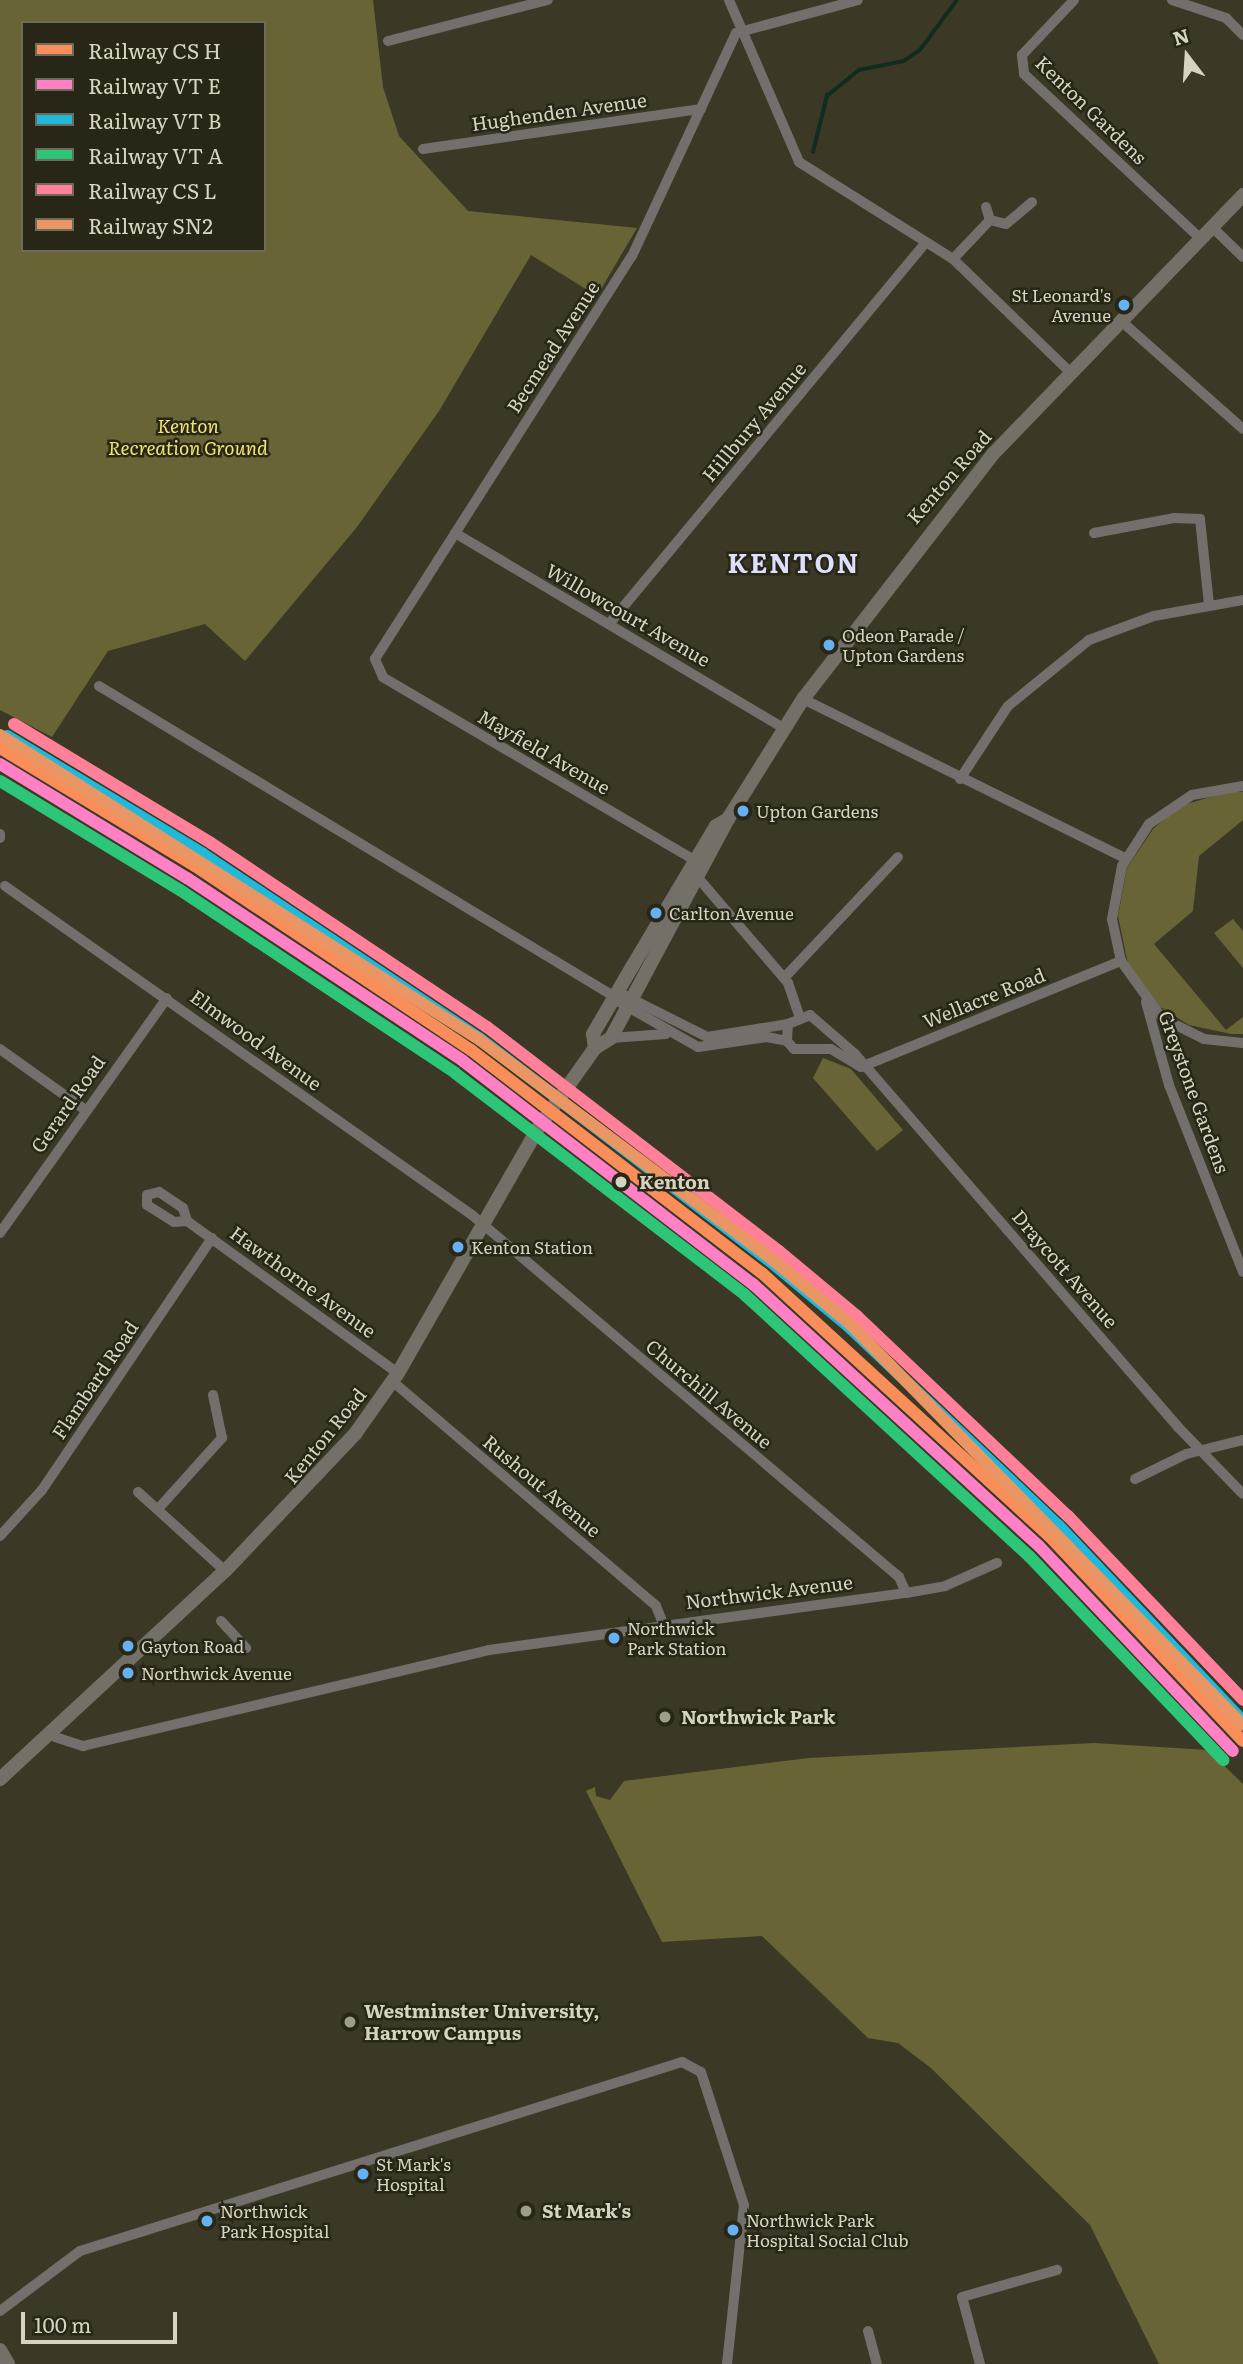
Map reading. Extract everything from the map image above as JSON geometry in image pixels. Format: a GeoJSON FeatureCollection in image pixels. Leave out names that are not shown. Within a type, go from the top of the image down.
{"type":"FeatureCollection","features":[{"type":"Feature","properties":{"kind":"main road","name":"Kenton Road"},"geometry":{"type":"LineString","coordinates":[[2,1775],[52,1736],[310,1486],[395,1377],[532,1139],[595,1048],[611,1038],[699,879],[728,819],[803,699],[921,540],[1070,372],[1243,194]]}},
{"type":"Feature","properties":{"kind":"main road","name":"Kenton Road"},"geometry":{"type":"LineString","coordinates":[[595,1048],[593,1034],[716,826],[728,819]]}},
{"type":"Feature","properties":{"kind":"main road"},"geometry":{"type":"LineString","coordinates":[[0,2350],[8,2364]]}},
{"type":"Feature","properties":{"kind":"street"},"geometry":{"type":"LineString","coordinates":[[388,41],[548,0]]}},
{"type":"Feature","properties":{"kind":"street"},"geometry":{"type":"LineString","coordinates":[[729,0],[799,162],[953,259],[1070,372]]}},
{"type":"Feature","properties":{"kind":"street"},"geometry":{"type":"LineString","coordinates":[[742,31],[858,0]]}},
{"type":"Feature","properties":{"kind":"street","name":"Kenton Gardens"},"geometry":{"type":"LineString","coordinates":[[1074,0],[1022,55],[1024,74],[1201,239]]}},
{"type":"Feature","properties":{"kind":"street"},"geometry":{"type":"LineString","coordinates":[[1172,0],[1226,18],[1243,35]]}},
{"type":"Feature","properties":{"kind":"street","name":"Becmead Avenue"},"geometry":{"type":"LineString","coordinates":[[378,669],[377,649],[632,256],[701,109],[742,31]]}},
{"type":"Feature","properties":{"kind":"street","name":"Hughenden Avenue"},"geometry":{"type":"LineString","coordinates":[[423,149],[701,109]]}},
{"type":"Feature","properties":{"kind":"street"},"geometry":{"type":"LineString","coordinates":[[990,220],[1006,224],[1032,202]]}},
{"type":"Feature","properties":{"kind":"street"},"geometry":{"type":"LineString","coordinates":[[986,207],[990,220]]}},
{"type":"Feature","properties":{"kind":"street"},"geometry":{"type":"LineString","coordinates":[[953,259],[990,220]]}},
{"type":"Feature","properties":{"kind":"street"},"geometry":{"type":"LineString","coordinates":[[1212,227],[1243,257]]}},
{"type":"Feature","properties":{"kind":"street","name":"Hillbury Avenue"},"geometry":{"type":"LineString","coordinates":[[609,624],[926,242]]}},
{"type":"Feature","properties":{"kind":"street"},"geometry":{"type":"LineString","coordinates":[[1120,320],[1243,429]]}},
{"type":"Feature","properties":{"kind":"street"},"geometry":{"type":"LineString","coordinates":[[1094,533],[1174,518],[1200,519],[1209,604]]}},
{"type":"Feature","properties":{"kind":"street","name":"Willowcourt Avenue"},"geometry":{"type":"LineString","coordinates":[[454,533],[784,728]]}},
{"type":"Feature","properties":{"kind":"street"},"geometry":{"type":"LineString","coordinates":[[960,779],[1008,706],[1054,664],[1128,625],[1209,604],[1243,600]]}},
{"type":"Feature","properties":{"kind":"street","name":"Mayfield Avenue"},"geometry":{"type":"LineString","coordinates":[[378,669],[696,862]]}},
{"type":"Feature","properties":{"kind":"street"},"geometry":{"type":"LineString","coordinates":[[99,686],[616,996],[707,1037],[788,1024],[799,1015],[784,978],[744,937],[699,879]]}},
{"type":"Feature","properties":{"kind":"street"},"geometry":{"type":"LineString","coordinates":[[803,699],[960,779],[1125,858]]}},
{"type":"Feature","properties":{"kind":"street"},"geometry":{"type":"LineString","coordinates":[[1243,786],[1178,802],[1149,824],[1125,858],[1112,919],[1121,961],[1146,1002],[1181,1029],[1243,1043]]}},
{"type":"Feature","properties":{"kind":"street"},"geometry":{"type":"LineString","coordinates":[[784,978],[898,857]]}},
{"type":"Feature","properties":{"kind":"street","name":"Elmwood Avenue"},"geometry":{"type":"LineString","coordinates":[[5,886],[167,998],[484,1225]]}},
{"type":"Feature","properties":{"kind":"street","name":"Wellacre Road"},"geometry":{"type":"LineString","coordinates":[[866,1064],[1121,961]]}},
{"type":"Feature","properties":{"kind":"street","name":"Gerard Road"},"geometry":{"type":"LineString","coordinates":[[0,1233],[84,1109],[167,998]]}},
{"type":"Feature","properties":{"kind":"street","name":"Greystone Gardens"},"geometry":{"type":"LineString","coordinates":[[1146,1002],[1168,1085],[1243,1272]]}},
{"type":"Feature","properties":{"kind":"street"},"geometry":{"type":"LineString","coordinates":[[631,1003],[666,1034]]}},
{"type":"Feature","properties":{"kind":"street","name":"Draycott Avenue"},"geometry":{"type":"LineString","coordinates":[[799,1015],[814,1017],[822,1029],[866,1064],[1199,1450],[1243,1494]]}},
{"type":"Feature","properties":{"kind":"street"},"geometry":{"type":"LineString","coordinates":[[611,1038],[666,1034],[710,1048],[767,1037],[787,1041],[788,1024]]}},
{"type":"Feature","properties":{"kind":"street"},"geometry":{"type":"LineString","coordinates":[[818,1047],[822,1029]]}},
{"type":"Feature","properties":{"kind":"street","name":"Draycott Avenue"},"geometry":{"type":"LineString","coordinates":[[787,1041],[799,1051],[818,1047],[866,1064]]}},
{"type":"Feature","properties":{"kind":"street"},"geometry":{"type":"LineString","coordinates":[[0,1049],[84,1109]]}},
{"type":"Feature","properties":{"kind":"street","name":"Hawthorne Avenue"},"geometry":{"type":"LineString","coordinates":[[187,1221],[395,1377]]}},
{"type":"Feature","properties":{"kind":"street","name":"Churchill Avenue"},"geometry":{"type":"LineString","coordinates":[[484,1225],[899,1577],[906,1593]]}},
{"type":"Feature","properties":{"kind":"street","name":"Flambard Road"},"geometry":{"type":"LineString","coordinates":[[0,1536],[42,1490],[212,1238]]}},
{"type":"Feature","properties":{"kind":"street","name":"Rushout Avenue"},"geometry":{"type":"LineString","coordinates":[[395,1377],[656,1606],[663,1623]]}},
{"type":"Feature","properties":{"kind":"street"},"geometry":{"type":"LineString","coordinates":[[158,1508],[222,1438],[213,1395]]}},
{"type":"Feature","properties":{"kind":"street"},"geometry":{"type":"LineString","coordinates":[[1135,1479],[1199,1450],[1243,1440]]}},
{"type":"Feature","properties":{"kind":"street"},"geometry":{"type":"LineString","coordinates":[[138,1492],[225,1571]]}},
{"type":"Feature","properties":{"kind":"street","name":"Northwick Avenue"},"geometry":{"type":"LineString","coordinates":[[52,1736],[83,1746],[489,1650],[663,1623],[906,1593],[945,1586],[997,1563]]}},
{"type":"Feature","properties":{"kind":"street"},"geometry":{"type":"LineString","coordinates":[[221,1621],[246,1648]]}},
{"type":"Feature","properties":{"kind":"street"},"geometry":{"type":"LineString","coordinates":[[0,2311],[80,2251],[665,2063],[682,2062],[701,2072],[741,2194],[745,2232],[727,2364]]}},
{"type":"Feature","properties":{"kind":"street"},"geometry":{"type":"LineString","coordinates":[[980,2364],[962,2297],[1057,2270]]}},
{"type":"Feature","properties":{"kind":"street"},"geometry":{"type":"LineString","coordinates":[[868,2331],[877,2364]]}},
{"type":"Feature","properties":{"kind":"green space","name":"Kenton Recreation Ground"},"geometry":{"type":"Polygon","coordinates":[[[0,0],[373,0],[383,87],[399,136],[468,211],[637,228],[597,296],[531,255],[439,411],[357,527],[245,661],[205,624],[108,651],[52,737],[0,710],[0,0]]]}},
{"type":"Feature","properties":{"kind":"green space"},"geometry":{"type":"Polygon","coordinates":[[[1227,792],[1243,792],[1243,820],[1199,856],[1193,911],[1154,944],[1226,1030],[1243,1017],[1243,1034],[1189,1025],[1157,1005],[1128,964],[1118,916],[1127,868],[1153,829],[1180,806],[1227,792]]]}},
{"type":"Feature","properties":{"kind":"green space"},"geometry":{"type":"Polygon","coordinates":[[[1233,919],[1243,931],[1243,968],[1214,933],[1233,919]]]}},
{"type":"Feature","properties":{"kind":"green space"},"geometry":{"type":"Polygon","coordinates":[[[823,1058],[851,1069],[903,1130],[877,1151],[813,1078],[823,1058]]]}},
{"type":"Feature","properties":{"kind":"green space","name":"Northwick Park"},"geometry":{"type":"Polygon","coordinates":[[[1094,1743],[1208,1750],[1243,1784],[1243,2364],[1159,2364],[1090,2225],[931,2068],[898,2043],[868,2038],[762,1936],[662,1942],[586,1791],[595,1787],[596,1796],[610,1800],[624,1781],[809,1758],[1094,1743]]]}},
{"type":"Feature","properties":{"kind":"waterway"},"geometry":{"type":"LineString","coordinates":[[813,152],[827,96],[859,70],[904,61],[920,50],[957,0]]}},
{"type":"Feature","properties":{"kind":"transit line"},"geometry":{"type":"LineString","coordinates":[[14,724],[211,843],[487,1027],[779,1251],[857,1316],[1068,1516],[1243,1700]]}},
{"type":"Feature","properties":{"kind":"transit line"},"geometry":{"type":"LineString","coordinates":[[7,736],[203,854],[479,1038],[771,1262],[848,1326],[1059,1526],[1243,1721]]}},
{"type":"Feature","properties":{"kind":"transit line"},"geometry":{"type":"LineString","coordinates":[[0,748],[195,866],[471,1050],[762,1273],[1049,1536],[1243,1741]]}},
{"type":"Feature","properties":{"kind":"transit line"},"geometry":{"type":"LineString","coordinates":[[0,764],[187,878],[463,1061],[753,1284],[1039,1546],[1233,1751]]}},
{"type":"Feature","properties":{"kind":"transit line"},"geometry":{"type":"LineString","coordinates":[[0,781],[180,890],[455,1073],[745,1295],[1029,1556],[1223,1760]]}},
{"type":"Feature","properties":{"kind":"rail line","name":"SN2"},"geometry":{"type":"LineString","coordinates":[[0,735],[480,1040],[774,1261],[850,1324],[1243,1725]]}},
{"type":"Feature","properties":{"kind":"place","name":"St Leonard's Avenue"},"geometry":{"type":"Point","coordinates":[1124,305]}},
{"type":"Feature","properties":{"kind":"place","name":"Odeon Parade / Upton Gardens"},"geometry":{"type":"Point","coordinates":[829,645]}},
{"type":"Feature","properties":{"kind":"place","name":"Upton Gardens"},"geometry":{"type":"Point","coordinates":[743,811]}},
{"type":"Feature","properties":{"kind":"place","name":"Carlton Avenue"},"geometry":{"type":"Point","coordinates":[656,913]}},
{"type":"Feature","properties":{"kind":"place","name":"Kenton"},"geometry":{"type":"Point","coordinates":[621,1182]}},
{"type":"Feature","properties":{"kind":"place","name":"Kenton Station"},"geometry":{"type":"Point","coordinates":[458,1247]}},
{"type":"Feature","properties":{"kind":"place","name":"Northwick Park Station"},"geometry":{"type":"Point","coordinates":[614,1638]}},
{"type":"Feature","properties":{"kind":"place","name":"Gayton Road"},"geometry":{"type":"Point","coordinates":[128,1646]}},
{"type":"Feature","properties":{"kind":"place","name":"Northwick Avenue"},"geometry":{"type":"Point","coordinates":[128,1673]}},
{"type":"Feature","properties":{"kind":"place","name":"Northwick Park"},"geometry":{"type":"Point","coordinates":[665,1717]}},
{"type":"Feature","properties":{"kind":"place","name":"Westminster University, Harrow Campus"},"geometry":{"type":"Point","coordinates":[350,2022]}},
{"type":"Feature","properties":{"kind":"place","name":"St Mark's Hospital"},"geometry":{"type":"Point","coordinates":[363,2174]}},
{"type":"Feature","properties":{"kind":"place","name":"St Mark's"},"geometry":{"type":"Point","coordinates":[526,2211]}},
{"type":"Feature","properties":{"kind":"place","name":"Northwick Park Hospital"},"geometry":{"type":"Point","coordinates":[207,2221]}},
{"type":"Feature","properties":{"kind":"place","name":"Northwick Park Hospital Social Club"},"geometry":{"type":"Point","coordinates":[733,2230]}},
{"type":"Feature","properties":{"kind":"district","name":"KENTON"},"geometry":{"type":"Point","coordinates":[794,562]}}]}
